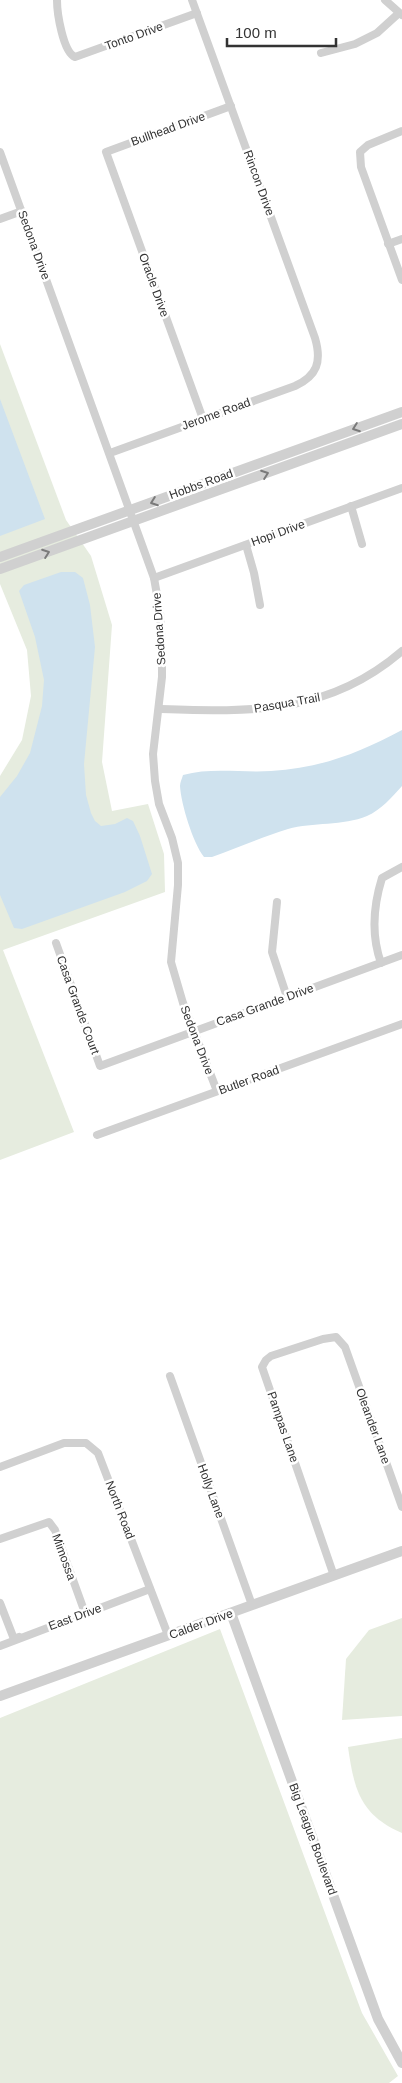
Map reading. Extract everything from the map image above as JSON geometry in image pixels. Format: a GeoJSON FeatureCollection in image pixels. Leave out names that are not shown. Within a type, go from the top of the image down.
{"type":"FeatureCollection","features":[{"type":"Feature","properties":{"kind":"street","name":"Tonto Drive"},"geometry":{"type":"LineString","coordinates":[[57,0],[60,26],[68,51],[75,57],[197,13]]}},
{"type":"Feature","properties":{"kind":"street","name":"Rincon Drive"},"geometry":{"type":"LineString","coordinates":[[192,0],[315,338],[318,348],[316,367]]}},
{"type":"Feature","properties":{"kind":"street"},"geometry":{"type":"LineString","coordinates":[[321,52],[355,44],[377,33],[401,14],[385,0]]}},
{"type":"Feature","properties":{"kind":"street","name":"Bullhead Drive"},"geometry":{"type":"LineString","coordinates":[[106,152],[231,106]]}},
{"type":"Feature","properties":{"kind":"street"},"geometry":{"type":"LineString","coordinates":[[402,132],[368,145],[360,152],[362,167],[402,280]]}},
{"type":"Feature","properties":{"kind":"street","name":"Sedona Drive"},"geometry":{"type":"LineString","coordinates":[[0,152],[154,578],[160,612],[162,649],[159,709],[153,754],[154,781],[159,804],[172,838],[178,863],[178,885],[171,949],[172,962],[180,994],[217,1091]]}},
{"type":"Feature","properties":{"kind":"street","name":"Oracle Drive"},"geometry":{"type":"LineString","coordinates":[[106,152],[203,419]]}},
{"type":"Feature","properties":{"kind":"street"},"geometry":{"type":"LineString","coordinates":[[0,219],[22,211]]}},
{"type":"Feature","properties":{"kind":"street"},"geometry":{"type":"LineString","coordinates":[[388,244],[402,239]]}},
{"type":"Feature","properties":{"kind":"street","name":"Jerome Road"},"geometry":{"type":"LineString","coordinates":[[110,453],[295,386],[309,378],[316,367]]}},
{"type":"Feature","properties":{"kind":"street","name":"Hobbs Road"},"geometry":{"type":"LineString","coordinates":[[0,557],[402,412]]}},
{"type":"Feature","properties":{"kind":"street","name":"Hobbs Road"},"geometry":{"type":"LineString","coordinates":[[0,569],[402,424]]}},
{"type":"Feature","properties":{"kind":"street","name":"Hopi Drive"},"geometry":{"type":"LineString","coordinates":[[154,578],[402,488]]}},
{"type":"Feature","properties":{"kind":"street"},"geometry":{"type":"LineString","coordinates":[[352,506],[362,544]]}},
{"type":"Feature","properties":{"kind":"street"},"geometry":{"type":"LineString","coordinates":[[246,545],[260,605]]}},
{"type":"Feature","properties":{"kind":"street","name":"Pasqua Trail"},"geometry":{"type":"LineString","coordinates":[[159,709],[245,710],[291,705],[326,697],[360,681],[384,666],[402,650]]}},
{"type":"Feature","properties":{"kind":"street"},"geometry":{"type":"LineString","coordinates":[[381,963],[373,934],[378,891],[382,878],[402,867]]}},
{"type":"Feature","properties":{"kind":"street"},"geometry":{"type":"LineString","coordinates":[[276,902],[272,952],[287,997]]}},
{"type":"Feature","properties":{"kind":"street","name":"Casa Grande Court"},"geometry":{"type":"LineString","coordinates":[[56,943],[100,1066]]}},
{"type":"Feature","properties":{"kind":"street","name":"Casa Grande Drive"},"geometry":{"type":"LineString","coordinates":[[100,1066],[402,955]]}},
{"type":"Feature","properties":{"kind":"street","name":"Butler Road"},"geometry":{"type":"LineString","coordinates":[[97,1134],[402,1024]]}},
{"type":"Feature","properties":{"kind":"street","name":"Pampas Lane"},"geometry":{"type":"LineString","coordinates":[[334,1576],[262,1367],[271,1356],[323,1339],[336,1337],[343,1345]]}},
{"type":"Feature","properties":{"kind":"street","name":"Oleander Lane"},"geometry":{"type":"LineString","coordinates":[[343,1345],[402,1507]]}},
{"type":"Feature","properties":{"kind":"street","name":"Holly Lane"},"geometry":{"type":"LineString","coordinates":[[170,1376],[252,1605]]}},
{"type":"Feature","properties":{"kind":"street","name":"North Road"},"geometry":{"type":"LineString","coordinates":[[0,1467],[64,1443],[86,1443],[98,1453],[168,1635]]}},
{"type":"Feature","properties":{"kind":"street","name":"Mimossa"},"geometry":{"type":"LineString","coordinates":[[0,1539],[48,1522],[55,1530],[85,1613]]}},
{"type":"Feature","properties":{"kind":"street","name":"Calder Drive"},"geometry":{"type":"LineString","coordinates":[[0,1696],[402,1551]]}},
{"type":"Feature","properties":{"kind":"street","name":"East Drive"},"geometry":{"type":"LineString","coordinates":[[0,1646],[150,1589]]}},
{"type":"Feature","properties":{"kind":"street"},"geometry":{"type":"LineString","coordinates":[[0,1603],[14,1639],[24,1636]]}},
{"type":"Feature","properties":{"kind":"street","name":"Big League Boulevard"},"geometry":{"type":"LineString","coordinates":[[232,1613],[378,2019],[402,2063]]}},
{"type":"Feature","properties":{"kind":"shaded area"},"geometry":{"type":"Polygon","coordinates":[[[0,344],[66,520],[91,556],[112,625],[102,762],[112,811],[148,804],[164,854],[165,892],[3,950],[74,1132],[0,1160],[0,776],[22,740],[31,696],[27,650],[0,584],[0,344]]]}},
{"type":"Feature","properties":{"kind":"shaded area"},"geometry":{"type":"Polygon","coordinates":[[[402,1618],[402,1716],[342,1720],[346,1659],[369,1630],[402,1618]]]}},
{"type":"Feature","properties":{"kind":"shaded area"},"geometry":{"type":"Polygon","coordinates":[[[220,1629],[362,2013],[398,2076],[389,2083],[0,2083],[0,1718],[220,1629]]]}},
{"type":"Feature","properties":{"kind":"shaded area"},"geometry":{"type":"Polygon","coordinates":[[[402,1738],[402,1833],[388,1826],[368,1809],[353,1776],[348,1747],[402,1738]]]}},
{"type":"Feature","properties":{"kind":"water"},"geometry":{"type":"Polygon","coordinates":[[[0,399],[45,519],[0,536],[0,399]]]}},
{"type":"Feature","properties":{"kind":"water"},"geometry":{"type":"Polygon","coordinates":[[[61,572],[75,572],[83,578],[90,605],[95,647],[84,764],[86,795],[91,813],[95,821],[101,826],[115,824],[127,818],[133,821],[140,836],[152,874],[147,881],[125,892],[22,929],[14,928],[0,895],[0,797],[17,776],[30,753],[42,706],[44,680],[35,637],[19,591],[24,585],[61,572]]]}},
{"type":"Feature","properties":{"kind":"water"},"geometry":{"type":"Polygon","coordinates":[[[402,730],[402,786],[386,803],[367,816],[348,821],[288,829],[212,857],[204,857],[200,851],[188,823],[183,803],[180,786],[183,775],[204,771],[271,771],[307,767],[355,752],[402,730]]]}}]}
